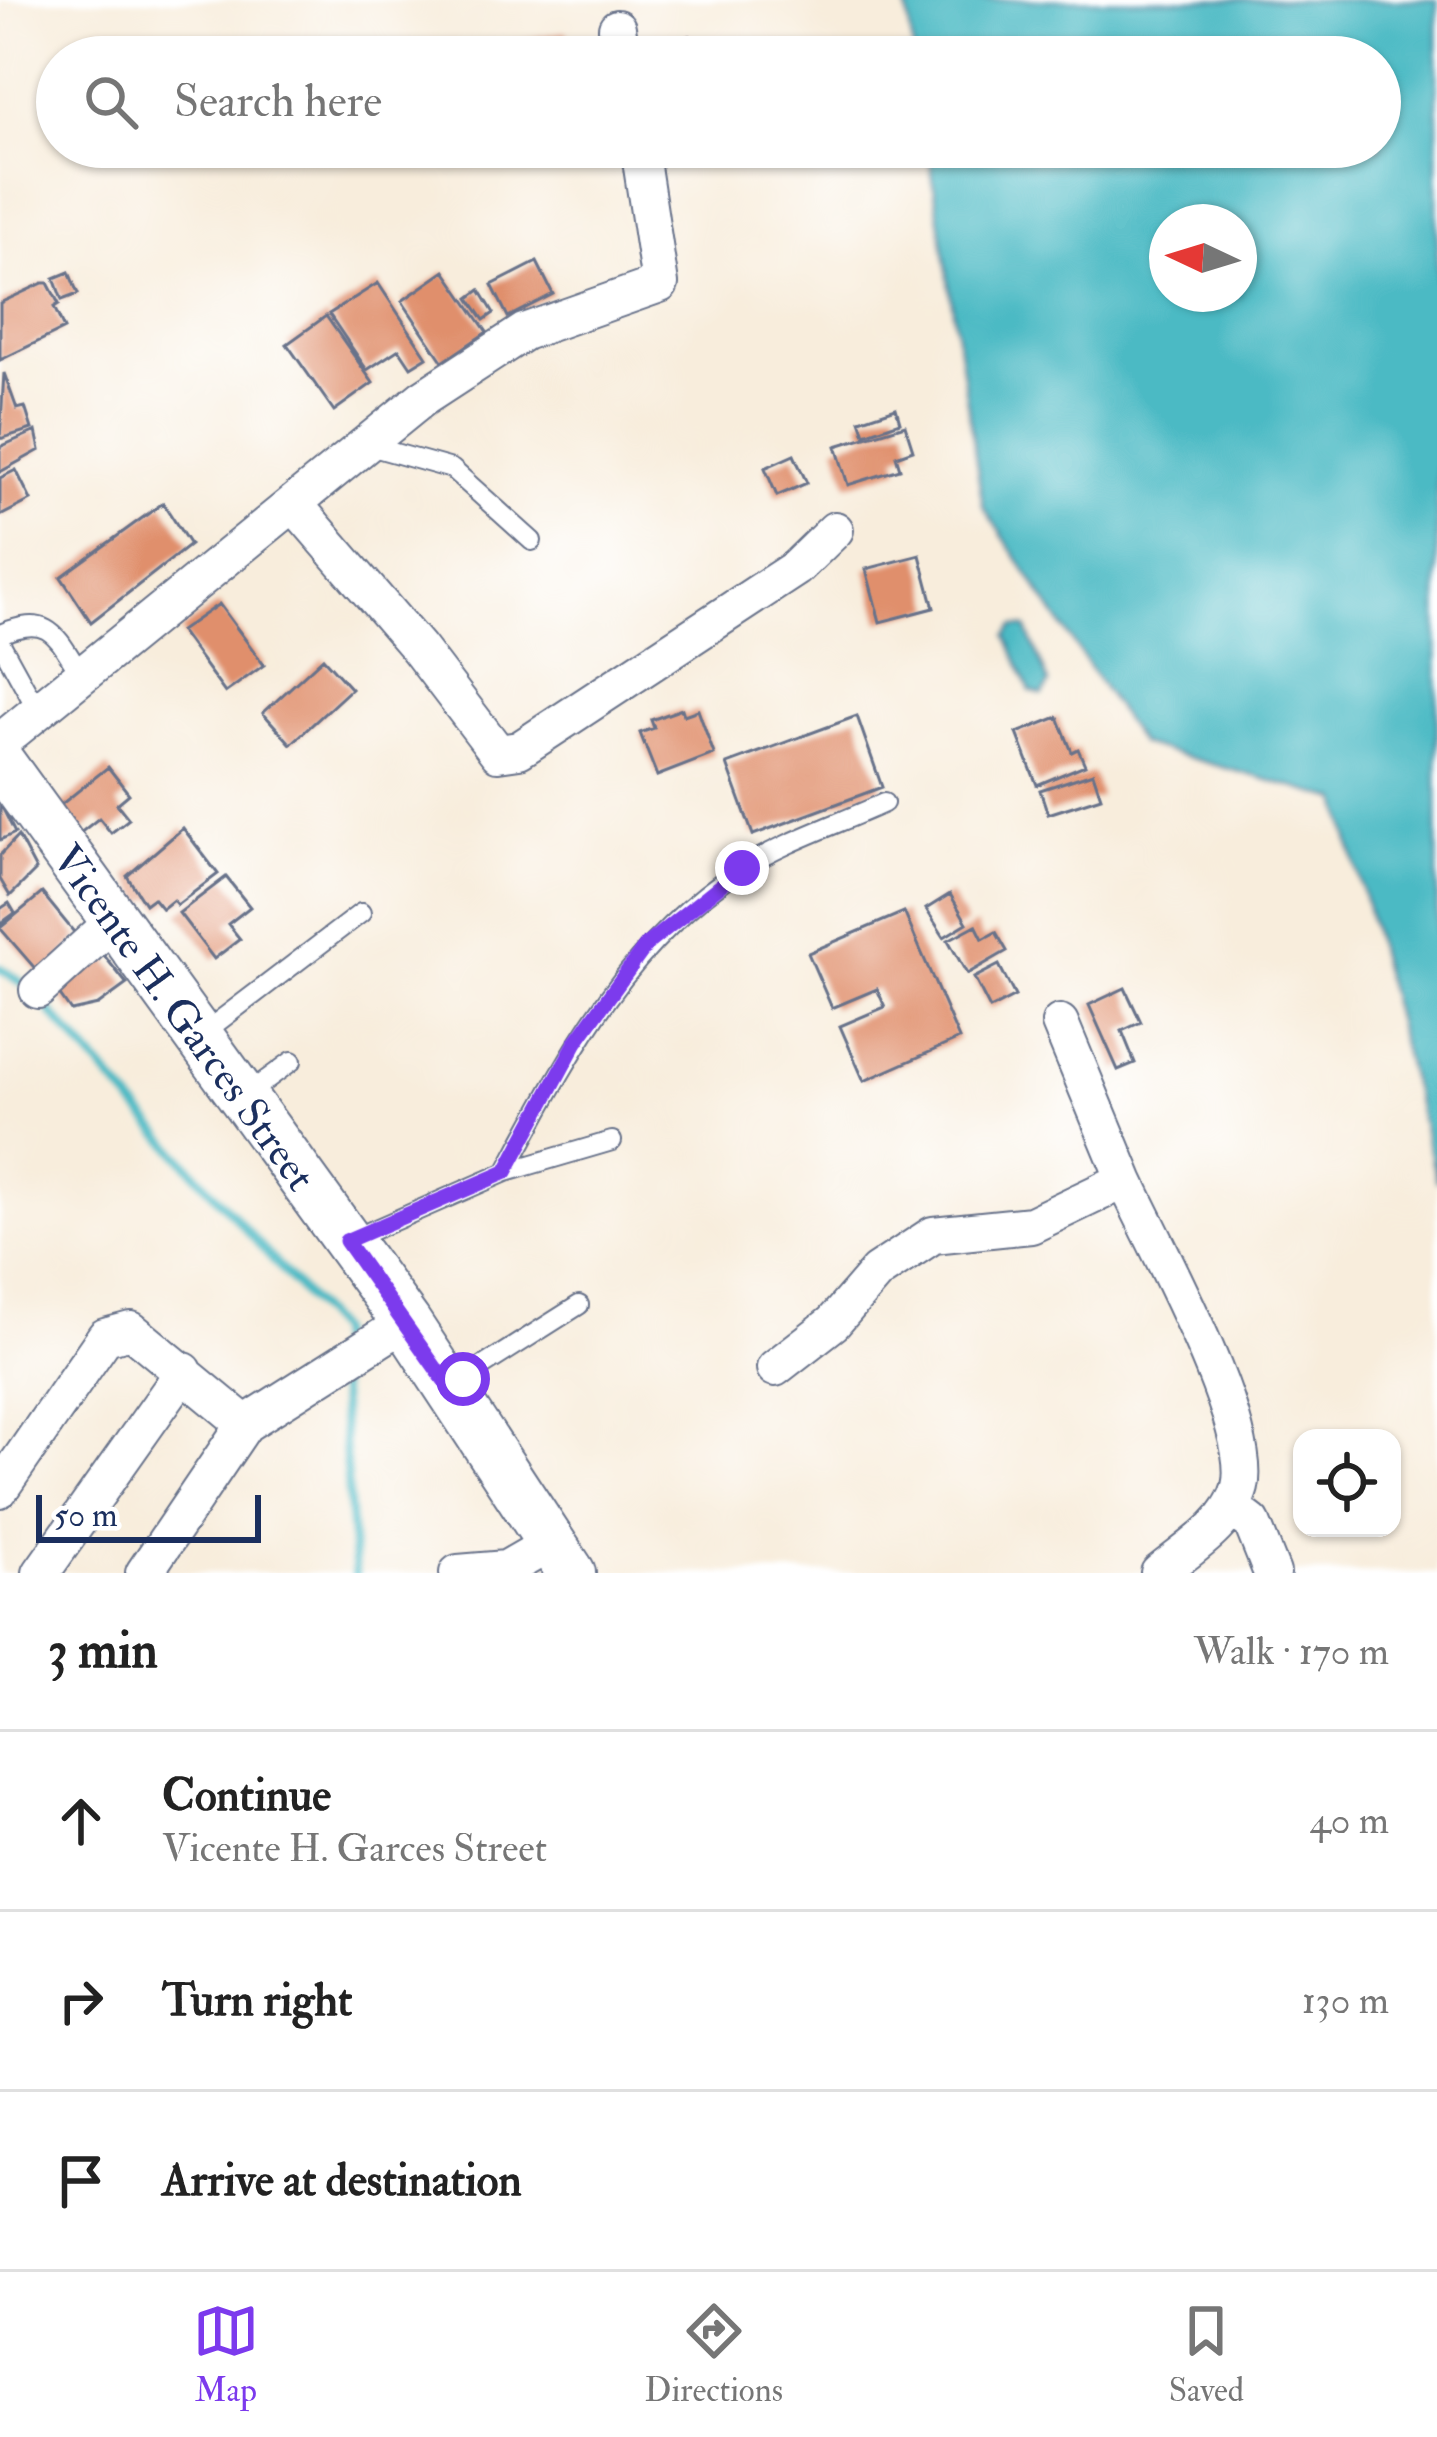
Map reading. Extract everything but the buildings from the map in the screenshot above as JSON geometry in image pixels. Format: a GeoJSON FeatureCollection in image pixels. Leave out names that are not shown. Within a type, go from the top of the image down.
{"type":"FeatureCollection","features":[{"type":"Feature","properties":{"kind":"street"},"geometry":{"type":"LineString","coordinates":[[0,742],[423,398],[524,332],[660,284],[642,168]]}},
{"type":"Feature","properties":{"kind":"street"},"geometry":{"type":"LineString","coordinates":[[295,505],[418,647],[497,753],[519,750],[796,568],[835,530]]}},
{"type":"Feature","properties":{"kind":"street","name":"Vicente H. Garces Street"},"geometry":{"type":"LineString","coordinates":[[0,762],[406,1322],[561,1558]]}},
{"type":"Feature","properties":{"kind":"street"},"geometry":{"type":"LineString","coordinates":[[38,990],[114,921]]}},
{"type":"Feature","properties":{"kind":"street"},"geometry":{"type":"LineString","coordinates":[[1060,1023],[1232,1420],[1242,1466],[1231,1507],[1217,1525],[1160,1573]]}},
{"type":"Feature","properties":{"kind":"street"},"geometry":{"type":"LineString","coordinates":[[775,1368],[833,1323],[877,1272],[933,1235],[1031,1225],[1125,1180]]}},
{"type":"Feature","properties":{"kind":"street"},"geometry":{"type":"LineString","coordinates":[[156,1565],[245,1424],[406,1322]]}},
{"type":"Feature","properties":{"kind":"street"},"geometry":{"type":"LineString","coordinates":[[0,1489],[105,1337],[130,1330],[245,1424]]}},
{"type":"Feature","properties":{"kind":"street"},"geometry":{"type":"LineString","coordinates":[[41,1573],[184,1371]]}},
{"type":"Feature","properties":{"kind":"street"},"geometry":{"type":"LineString","coordinates":[[1231,1507],[1252,1523],[1272,1573]]}},
{"type":"Feature","properties":{"kind":"street"},"geometry":{"type":"LineString","coordinates":[[458,1573],[561,1558]]}},
{"type":"Feature","properties":{"kind":"lane"},"geometry":{"type":"LineString","coordinates":[[366,445],[452,469],[532,541]]}},
{"type":"Feature","properties":{"kind":"lane"},"geometry":{"type":"LineString","coordinates":[[38,711],[0,638],[24,624],[41,625],[53,633],[82,676]]}},
{"type":"Feature","properties":{"kind":"lane"},"geometry":{"type":"LineString","coordinates":[[506,1172],[576,1042],[647,944],[742,868],[884,803]]}},
{"type":"Feature","properties":{"kind":"lane"},"geometry":{"type":"LineString","coordinates":[[198,1037],[361,913]]}},
{"type":"Feature","properties":{"kind":"lane"},"geometry":{"type":"LineString","coordinates":[[242,1098],[292,1061]]}},
{"type":"Feature","properties":{"kind":"lane"},"geometry":{"type":"LineString","coordinates":[[346,1241],[506,1172],[612,1141]]}},
{"type":"Feature","properties":{"kind":"lane"},"geometry":{"type":"LineString","coordinates":[[449,1387],[579,1305]]}},
{"type":"Feature","properties":{"kind":"water"},"geometry":{"type":"Polygon","coordinates":[[[906,0],[1437,0],[1437,1182],[1339,800],[1140,744],[983,506],[931,168],[1401,168],[1401,36],[911,36],[906,0]]]}},
{"type":"Feature","properties":{"kind":"water"},"geometry":{"type":"Polygon","coordinates":[[[1014,626],[1026,627],[1049,683],[1043,695],[1030,691],[1007,636],[1014,626]]]}},
{"type":"Feature","properties":{"kind":"waterway"},"geometry":{"type":"LineString","coordinates":[[0,968],[29,988]]}},
{"type":"Feature","properties":{"kind":"waterway"},"geometry":{"type":"LineString","coordinates":[[40,1000],[336,1330],[338,1355]]}},
{"type":"Feature","properties":{"kind":"waterway"},"geometry":{"type":"LineString","coordinates":[[339,1383],[355,1573]]}},
{"type":"Feature","properties":{"kind":"route"},"geometry":{"type":"LineString","coordinates":[[463,1379],[449,1387],[346,1241],[506,1172],[576,1042],[647,944],[742,868]]}}]}
